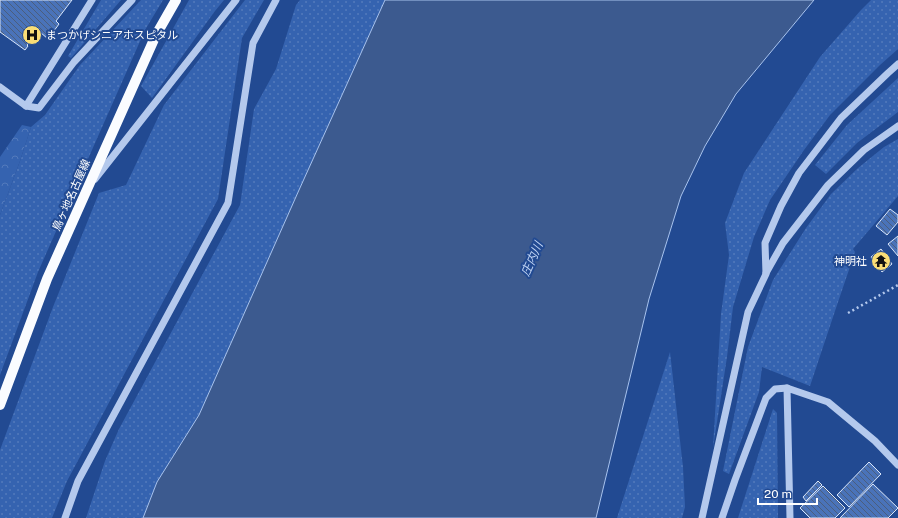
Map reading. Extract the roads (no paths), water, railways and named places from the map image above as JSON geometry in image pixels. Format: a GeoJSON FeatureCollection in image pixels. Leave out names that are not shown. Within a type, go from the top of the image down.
{"type":"FeatureCollection","features":[{"type":"Feature","properties":{"kind":"main road","name":"鳥ヶ地名古屋線"},"geometry":{"type":"LineString","coordinates":[[0,405],[47,279],[86,189],[156,35],[176,0]]}},
{"type":"Feature","properties":{"kind":"street"},"geometry":{"type":"LineString","coordinates":[[26,106],[92,0]]}},
{"type":"Feature","properties":{"kind":"street"},"geometry":{"type":"LineString","coordinates":[[0,87],[26,106],[40,108],[74,62],[132,0]]}},
{"type":"Feature","properties":{"kind":"street"},"geometry":{"type":"LineString","coordinates":[[86,189],[236,0]]}},
{"type":"Feature","properties":{"kind":"street"},"geometry":{"type":"LineString","coordinates":[[65,518],[78,481],[228,203],[253,43],[276,0]]}},
{"type":"Feature","properties":{"kind":"street"},"geometry":{"type":"LineString","coordinates":[[766,274],[765,243],[781,206],[799,173],[841,118],[898,64]]}},
{"type":"Feature","properties":{"kind":"street"},"geometry":{"type":"LineString","coordinates":[[702,518],[748,312],[766,274],[783,243],[828,185],[864,150],[898,126]]}},
{"type":"Feature","properties":{"kind":"street"},"geometry":{"type":"LineString","coordinates":[[786,388],[790,518]]}},
{"type":"Feature","properties":{"kind":"street"},"geometry":{"type":"LineString","coordinates":[[722,518],[766,398],[775,389],[786,388],[828,402],[875,440],[898,465]]}},
{"type":"Feature","properties":{"kind":"water","name":"庄内川"},"geometry":{"type":"Polygon","coordinates":[[[385,0],[814,0],[736,94],[705,146],[681,196],[649,299],[596,518],[143,518],[157,482],[199,415],[385,0]]]}},
{"type":"Feature","properties":{"kind":"place","name":"まつかげシニアホスピタル"},"geometry":{"type":"Point","coordinates":[32,35]}},
{"type":"Feature","properties":{"kind":"place","name":"神明社"},"geometry":{"type":"Point","coordinates":[881,261]}}]}
